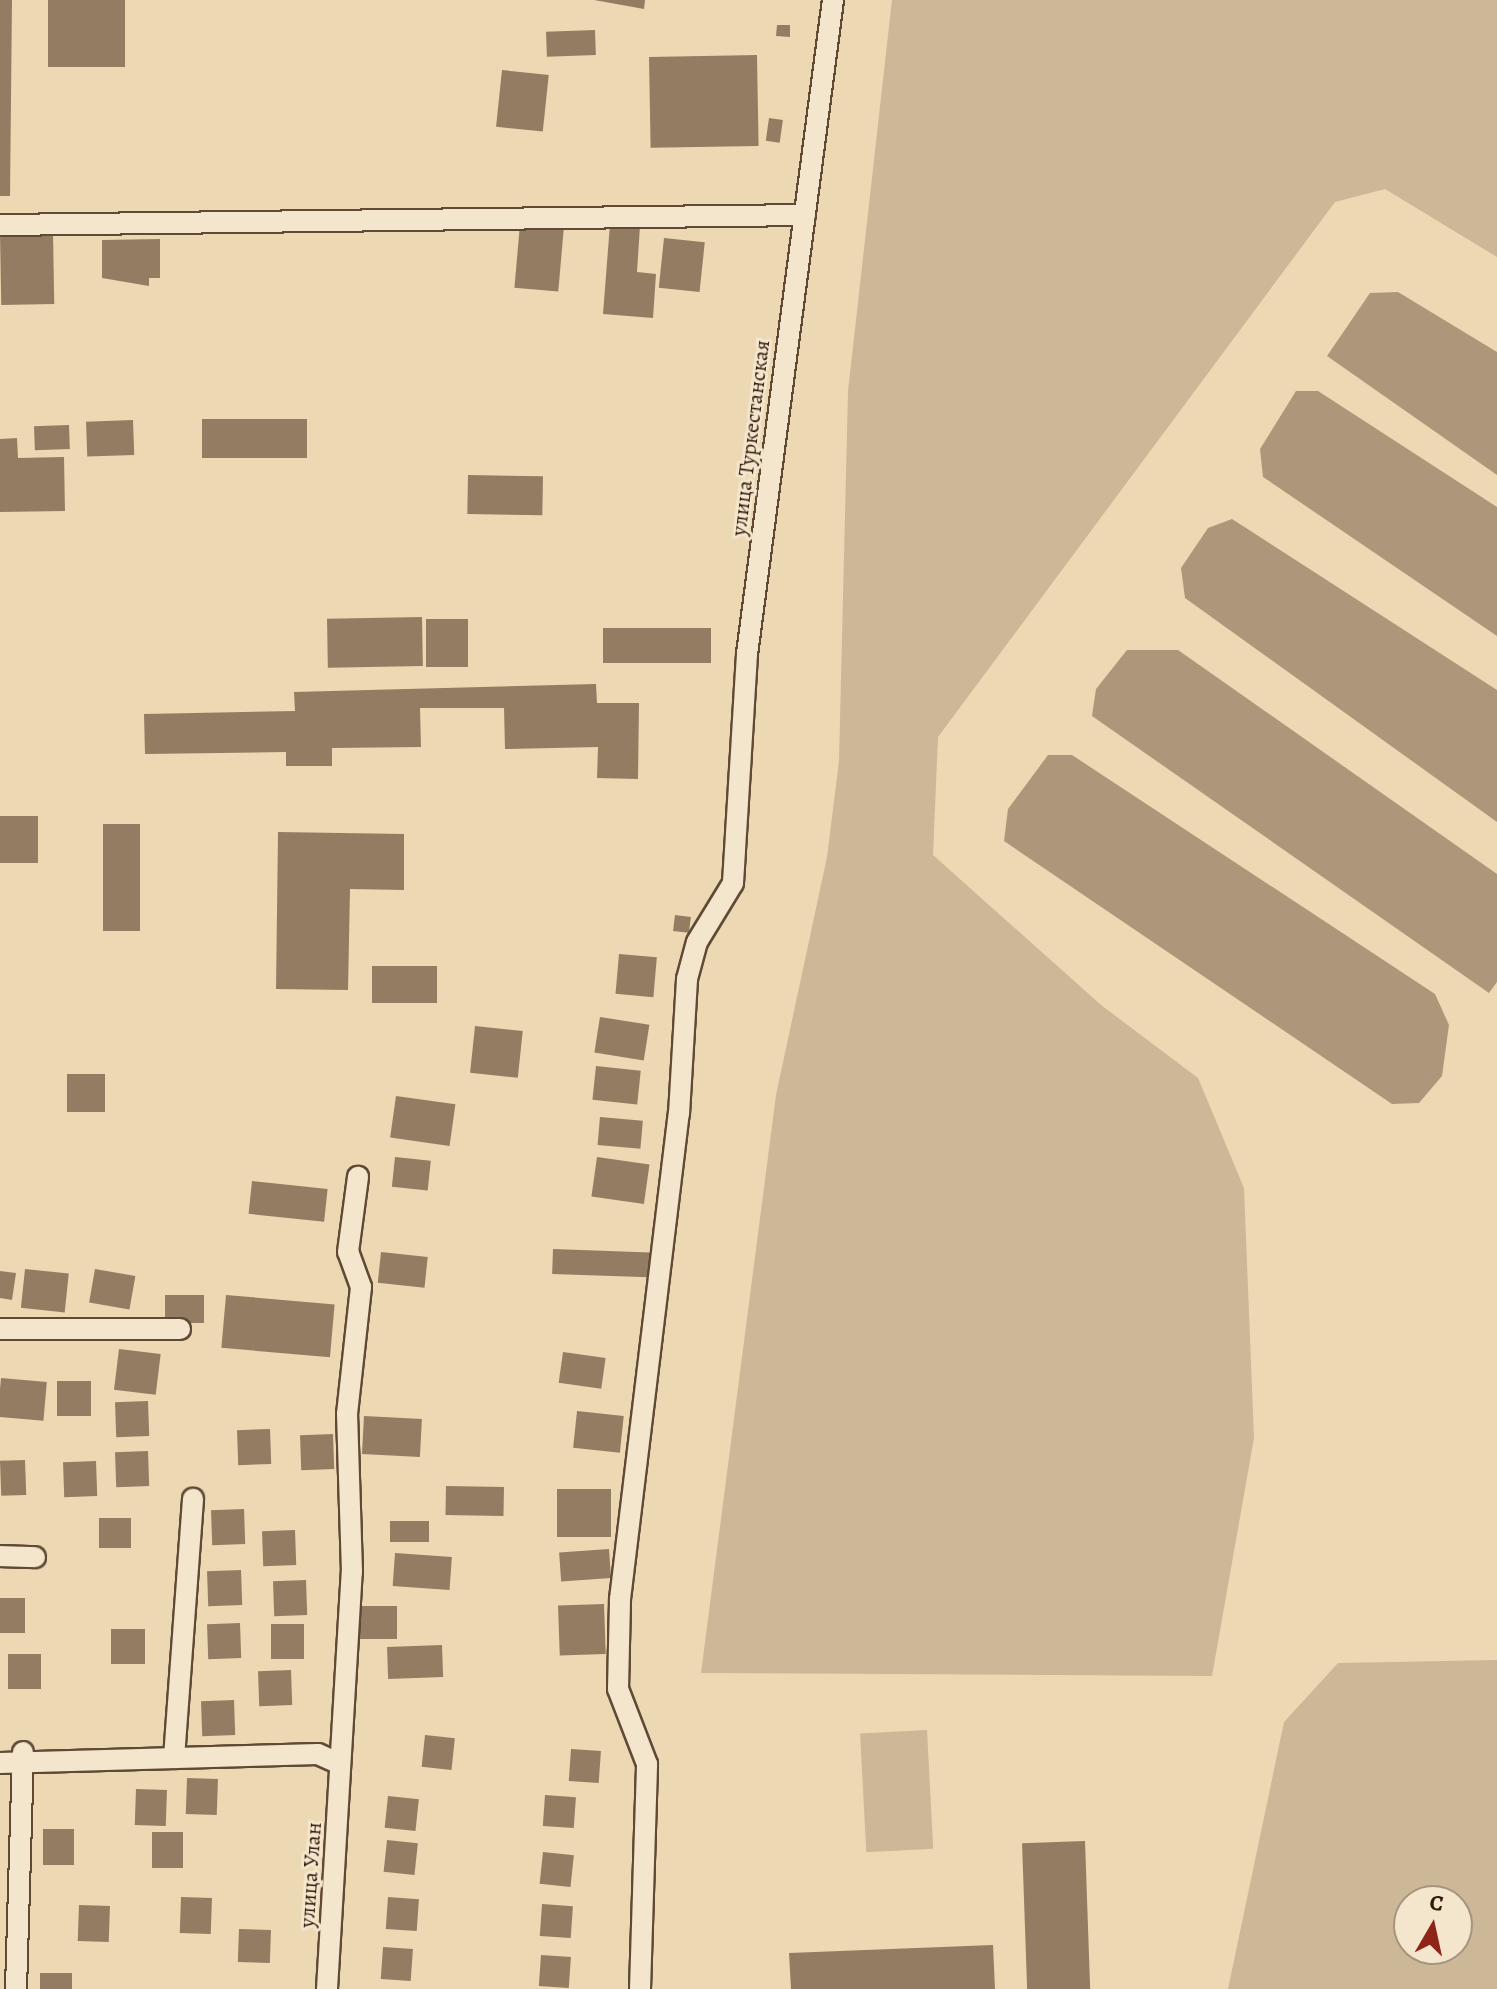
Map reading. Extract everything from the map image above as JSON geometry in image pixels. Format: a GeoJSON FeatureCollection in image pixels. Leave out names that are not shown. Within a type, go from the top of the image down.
{"type":"FeatureCollection","features":[{"type":"Feature","properties":{"kind":"street","name":"улица Туркестанская"},"geometry":{"type":"LineString","coordinates":[[640,1989],[647,1764],[618,1689],[620,1599],[679,1114],[687,979],[697,942],[733,883],[747,654],[833,0]]}},
{"type":"Feature","properties":{"kind":"street"},"geometry":{"type":"LineString","coordinates":[[0,225],[805,215]]}},
{"type":"Feature","properties":{"kind":"street","name":"улица Улан"},"geometry":{"type":"LineString","coordinates":[[327,1989],[352,1572],[347,1414],[361,1287],[348,1252],[358,1177]]}},
{"type":"Feature","properties":{"kind":"street"},"geometry":{"type":"LineString","coordinates":[[0,1329],[180,1329]]}},
{"type":"Feature","properties":{"kind":"street"},"geometry":{"type":"LineString","coordinates":[[174,1758],[193,1499]]}},
{"type":"Feature","properties":{"kind":"street"},"geometry":{"type":"LineString","coordinates":[[0,1556],[35,1557]]}},
{"type":"Feature","properties":{"kind":"street"},"geometry":{"type":"LineString","coordinates":[[0,1763],[23,1757],[174,1758],[318,1754],[340,1764]]}},
{"type":"Feature","properties":{"kind":"street"},"geometry":{"type":"LineString","coordinates":[[16,1989],[23,1757]]}},
{"type":"Feature","properties":{"kind":"shaded area"},"geometry":{"type":"Polygon","coordinates":[[[892,0],[1497,0],[1497,257],[1385,189],[1335,202],[938,737],[933,855],[1101,1005],[1198,1078],[1244,1188],[1254,1438],[1212,1676],[701,1673],[776,1095],[827,857],[839,761],[848,391],[892,0]]]}},
{"type":"Feature","properties":{"kind":"shaded area"},"geometry":{"type":"Polygon","coordinates":[[[1398,292],[1497,352],[1497,475],[1327,356],[1370,293],[1398,292]]]}},
{"type":"Feature","properties":{"kind":"shaded area"},"geometry":{"type":"Polygon","coordinates":[[[1296,391],[1318,391],[1497,507],[1497,636],[1263,477],[1260,449],[1296,391]]]}},
{"type":"Feature","properties":{"kind":"shaded area"},"geometry":{"type":"Polygon","coordinates":[[[1232,519],[1497,690],[1497,822],[1185,598],[1181,568],[1208,528],[1232,519]]]}},
{"type":"Feature","properties":{"kind":"shaded area"},"geometry":{"type":"Polygon","coordinates":[[[1127,650],[1178,650],[1497,874],[1497,982],[1489,993],[1092,716],[1096,689],[1127,650]]]}},
{"type":"Feature","properties":{"kind":"shaded area"},"geometry":{"type":"Polygon","coordinates":[[[1048,755],[1072,755],[1435,994],[1449,1025],[1442,1076],[1419,1103],[1392,1104],[1004,841],[1008,809],[1048,755]]]}},
{"type":"Feature","properties":{"kind":"shaded area"},"geometry":{"type":"Polygon","coordinates":[[[1497,1660],[1497,1989],[1228,1989],[1284,1722],[1338,1663],[1497,1660]]]}},
{"type":"Feature","properties":{"kind":"shaded area"},"geometry":{"type":"Polygon","coordinates":[[[927,1730],[933,1849],[866,1852],[860,1734],[927,1730]]]}},
{"type":"Feature","properties":{"kind":"building"},"geometry":{"type":"Polygon","coordinates":[[[0,0],[12,0],[10,196],[0,196],[0,0]]]}},
{"type":"Feature","properties":{"kind":"building"},"geometry":{"type":"Polygon","coordinates":[[[48,0],[125,0],[125,67],[48,67],[48,0]]]}},
{"type":"Feature","properties":{"kind":"building"},"geometry":{"type":"Polygon","coordinates":[[[594,0],[645,0],[644,9],[594,0]]]}},
{"type":"Feature","properties":{"kind":"building"},"geometry":{"type":"Polygon","coordinates":[[[777,25],[790,25],[790,37],[776,36],[777,25]]]}},
{"type":"Feature","properties":{"kind":"building"},"geometry":{"type":"Polygon","coordinates":[[[595,30],[596,55],[547,57],[546,32],[595,30]]]}},
{"type":"Feature","properties":{"kind":"building"},"geometry":{"type":"Polygon","coordinates":[[[757,55],[759,146],[651,148],[649,57],[757,55]]]}},
{"type":"Feature","properties":{"kind":"building"},"geometry":{"type":"Polygon","coordinates":[[[502,70],[549,75],[543,132],[496,127],[502,70]]]}},
{"type":"Feature","properties":{"kind":"building"},"geometry":{"type":"Polygon","coordinates":[[[769,118],[783,120],[780,143],[766,141],[769,118]]]}},
{"type":"Feature","properties":{"kind":"building"},"geometry":{"type":"Polygon","coordinates":[[[520,224],[564,228],[558,292],[514,288],[520,224]]]}},
{"type":"Feature","properties":{"kind":"building"},"geometry":{"type":"Polygon","coordinates":[[[610,224],[640,226],[637,272],[656,274],[653,318],[603,314],[610,224]]]}},
{"type":"Feature","properties":{"kind":"building"},"geometry":{"type":"Polygon","coordinates":[[[53,232],[54,304],[1,305],[0,233],[53,232]]]}},
{"type":"Feature","properties":{"kind":"building"},"geometry":{"type":"Polygon","coordinates":[[[664,238],[705,242],[700,292],[659,288],[664,238]]]}},
{"type":"Feature","properties":{"kind":"building"},"geometry":{"type":"Polygon","coordinates":[[[160,239],[160,278],[149,278],[149,286],[102,278],[102,240],[160,239]]]}},
{"type":"Feature","properties":{"kind":"building"},"geometry":{"type":"Polygon","coordinates":[[[202,419],[307,419],[307,458],[202,458],[202,419]]]}},
{"type":"Feature","properties":{"kind":"building"},"geometry":{"type":"Polygon","coordinates":[[[133,420],[134,455],[87,457],[86,422],[133,420]]]}},
{"type":"Feature","properties":{"kind":"building"},"geometry":{"type":"Polygon","coordinates":[[[69,425],[70,449],[35,450],[34,426],[69,425]]]}},
{"type":"Feature","properties":{"kind":"building"},"geometry":{"type":"Polygon","coordinates":[[[17,438],[18,458],[64,457],[65,511],[0,512],[0,439],[17,438]]]}},
{"type":"Feature","properties":{"kind":"building"},"geometry":{"type":"Polygon","coordinates":[[[468,475],[543,476],[542,515],[467,514],[468,475]]]}},
{"type":"Feature","properties":{"kind":"building"},"geometry":{"type":"Polygon","coordinates":[[[422,617],[423,666],[328,668],[327,619],[422,617]]]}},
{"type":"Feature","properties":{"kind":"building"},"geometry":{"type":"Polygon","coordinates":[[[426,619],[468,619],[468,667],[426,667],[426,619]]]}},
{"type":"Feature","properties":{"kind":"building"},"geometry":{"type":"Polygon","coordinates":[[[603,628],[711,628],[711,663],[603,663],[603,628]]]}},
{"type":"Feature","properties":{"kind":"building"},"geometry":{"type":"Polygon","coordinates":[[[596,684],[597,703],[639,703],[638,779],[597,778],[598,747],[505,749],[504,708],[420,708],[421,747],[332,748],[332,766],[286,766],[286,752],[145,754],[144,714],[295,711],[294,692],[596,684]]]}},
{"type":"Feature","properties":{"kind":"building"},"geometry":{"type":"Polygon","coordinates":[[[0,816],[38,816],[38,863],[0,863],[0,816]]]}},
{"type":"Feature","properties":{"kind":"building"},"geometry":{"type":"Polygon","coordinates":[[[103,824],[140,824],[140,931],[103,931],[103,824]]]}},
{"type":"Feature","properties":{"kind":"building"},"geometry":{"type":"Polygon","coordinates":[[[278,832],[404,834],[404,890],[350,889],[348,990],[276,989],[278,832]]]}},
{"type":"Feature","properties":{"kind":"building"},"geometry":{"type":"Polygon","coordinates":[[[675,915],[691,917],[689,933],[673,931],[675,915]]]}},
{"type":"Feature","properties":{"kind":"building"},"geometry":{"type":"Polygon","coordinates":[[[619,954],[657,957],[653,997],[616,994],[619,954]]]}},
{"type":"Feature","properties":{"kind":"building"},"geometry":{"type":"Polygon","coordinates":[[[372,966],[437,966],[437,1003],[372,1003],[372,966]]]}},
{"type":"Feature","properties":{"kind":"building"},"geometry":{"type":"Polygon","coordinates":[[[600,1017],[649,1025],[644,1060],[594,1053],[600,1017]]]}},
{"type":"Feature","properties":{"kind":"building"},"geometry":{"type":"Polygon","coordinates":[[[475,1026],[523,1031],[518,1078],[470,1073],[475,1026]]]}},
{"type":"Feature","properties":{"kind":"building"},"geometry":{"type":"Polygon","coordinates":[[[596,1066],[641,1071],[637,1105],[592,1100],[596,1066]]]}},
{"type":"Feature","properties":{"kind":"building"},"geometry":{"type":"Polygon","coordinates":[[[67,1074],[105,1074],[105,1112],[67,1112],[67,1074]]]}},
{"type":"Feature","properties":{"kind":"building"},"geometry":{"type":"Polygon","coordinates":[[[396,1096],[455,1104],[450,1146],[390,1138],[396,1096]]]}},
{"type":"Feature","properties":{"kind":"building"},"geometry":{"type":"Polygon","coordinates":[[[600,1117],[643,1121],[640,1149],[598,1145],[600,1117]]]}},
{"type":"Feature","properties":{"kind":"building"},"geometry":{"type":"Polygon","coordinates":[[[395,1157],[431,1161],[428,1191],[392,1187],[395,1157]]]}},
{"type":"Feature","properties":{"kind":"building"},"geometry":{"type":"Polygon","coordinates":[[[597,1157],[649,1164],[644,1204],[591,1197],[597,1157]]]}},
{"type":"Feature","properties":{"kind":"building"},"geometry":{"type":"Polygon","coordinates":[[[252,1181],[328,1189],[324,1222],[249,1214],[252,1181]]]}},
{"type":"Feature","properties":{"kind":"building"},"geometry":{"type":"Polygon","coordinates":[[[553,1249],[650,1252],[649,1277],[552,1274],[553,1249]]]}},
{"type":"Feature","properties":{"kind":"building"},"geometry":{"type":"Polygon","coordinates":[[[381,1252],[428,1257],[425,1288],[378,1283],[381,1252]]]}},
{"type":"Feature","properties":{"kind":"building"},"geometry":{"type":"Polygon","coordinates":[[[25,1269],[69,1274],[65,1312],[21,1308],[25,1269]]]}},
{"type":"Feature","properties":{"kind":"building"},"geometry":{"type":"Polygon","coordinates":[[[95,1269],[135,1276],[129,1310],[89,1302],[95,1269]]]}},
{"type":"Feature","properties":{"kind":"building"},"geometry":{"type":"Polygon","coordinates":[[[0,1271],[16,1273],[12,1300],[0,1298],[0,1271]]]}},
{"type":"Feature","properties":{"kind":"building"},"geometry":{"type":"Polygon","coordinates":[[[165,1295],[204,1295],[204,1323],[165,1323],[165,1295]]]}},
{"type":"Feature","properties":{"kind":"building"},"geometry":{"type":"Polygon","coordinates":[[[226,1295],[335,1304],[330,1357],[221,1348],[226,1295]]]}},
{"type":"Feature","properties":{"kind":"building"},"geometry":{"type":"Polygon","coordinates":[[[119,1349],[161,1354],[156,1395],[114,1390],[119,1349]]]}},
{"type":"Feature","properties":{"kind":"building"},"geometry":{"type":"Polygon","coordinates":[[[563,1352],[606,1358],[601,1389],[559,1383],[563,1352]]]}},
{"type":"Feature","properties":{"kind":"building"},"geometry":{"type":"Polygon","coordinates":[[[1,1378],[47,1382],[43,1421],[0,1417],[1,1378]]]}},
{"type":"Feature","properties":{"kind":"building"},"geometry":{"type":"Polygon","coordinates":[[[57,1381],[91,1381],[91,1416],[57,1416],[57,1381]]]}},
{"type":"Feature","properties":{"kind":"building"},"geometry":{"type":"Polygon","coordinates":[[[148,1401],[149,1436],[116,1437],[115,1402],[148,1401]]]}},
{"type":"Feature","properties":{"kind":"building"},"geometry":{"type":"Polygon","coordinates":[[[577,1411],[624,1416],[620,1453],[573,1448],[577,1411]]]}},
{"type":"Feature","properties":{"kind":"building"},"geometry":{"type":"Polygon","coordinates":[[[364,1416],[422,1419],[420,1457],[362,1454],[364,1416]]]}},
{"type":"Feature","properties":{"kind":"building"},"geometry":{"type":"Polygon","coordinates":[[[270,1429],[271,1464],[238,1465],[237,1430],[270,1429]]]}},
{"type":"Feature","properties":{"kind":"building"},"geometry":{"type":"Polygon","coordinates":[[[333,1434],[334,1469],[301,1470],[300,1435],[333,1434]]]}},
{"type":"Feature","properties":{"kind":"building"},"geometry":{"type":"Polygon","coordinates":[[[148,1451],[149,1486],[116,1487],[115,1452],[148,1451]]]}},
{"type":"Feature","properties":{"kind":"building"},"geometry":{"type":"Polygon","coordinates":[[[25,1460],[26,1495],[1,1496],[0,1461],[25,1460]]]}},
{"type":"Feature","properties":{"kind":"building"},"geometry":{"type":"Polygon","coordinates":[[[96,1461],[97,1496],[64,1497],[63,1462],[96,1461]]]}},
{"type":"Feature","properties":{"kind":"building"},"geometry":{"type":"Polygon","coordinates":[[[446,1486],[504,1487],[503,1516],[445,1515],[446,1486]]]}},
{"type":"Feature","properties":{"kind":"building"},"geometry":{"type":"Polygon","coordinates":[[[557,1489],[611,1489],[611,1537],[557,1537],[557,1489]]]}},
{"type":"Feature","properties":{"kind":"building"},"geometry":{"type":"Polygon","coordinates":[[[244,1509],[245,1544],[212,1545],[211,1510],[244,1509]]]}},
{"type":"Feature","properties":{"kind":"building"},"geometry":{"type":"Polygon","coordinates":[[[99,1518],[131,1518],[131,1548],[99,1548],[99,1518]]]}},
{"type":"Feature","properties":{"kind":"building"},"geometry":{"type":"Polygon","coordinates":[[[390,1521],[429,1521],[429,1542],[390,1542],[390,1521]]]}},
{"type":"Feature","properties":{"kind":"building"},"geometry":{"type":"Polygon","coordinates":[[[295,1530],[296,1565],[263,1566],[262,1531],[295,1530]]]}},
{"type":"Feature","properties":{"kind":"building"},"geometry":{"type":"Polygon","coordinates":[[[609,1549],[611,1578],[561,1581],[559,1552],[609,1549]]]}},
{"type":"Feature","properties":{"kind":"building"},"geometry":{"type":"Polygon","coordinates":[[[395,1553],[452,1557],[450,1590],[393,1586],[395,1553]]]}},
{"type":"Feature","properties":{"kind":"building"},"geometry":{"type":"Polygon","coordinates":[[[241,1570],[242,1605],[208,1606],[207,1571],[241,1570]]]}},
{"type":"Feature","properties":{"kind":"building"},"geometry":{"type":"Polygon","coordinates":[[[306,1580],[307,1615],[274,1616],[273,1581],[306,1580]]]}},
{"type":"Feature","properties":{"kind":"building"},"geometry":{"type":"Polygon","coordinates":[[[0,1598],[25,1598],[25,1633],[0,1633],[0,1598]]]}},
{"type":"Feature","properties":{"kind":"building"},"geometry":{"type":"Polygon","coordinates":[[[604,1604],[606,1654],[560,1656],[558,1606],[604,1604]]]}},
{"type":"Feature","properties":{"kind":"building"},"geometry":{"type":"Polygon","coordinates":[[[357,1606],[397,1606],[397,1639],[357,1639],[357,1606]]]}},
{"type":"Feature","properties":{"kind":"building"},"geometry":{"type":"Polygon","coordinates":[[[240,1623],[241,1658],[208,1659],[207,1624],[240,1623]]]}},
{"type":"Feature","properties":{"kind":"building"},"geometry":{"type":"Polygon","coordinates":[[[271,1624],[304,1624],[304,1659],[271,1659],[271,1624]]]}},
{"type":"Feature","properties":{"kind":"building"},"geometry":{"type":"Polygon","coordinates":[[[111,1629],[145,1629],[145,1664],[111,1664],[111,1629]]]}},
{"type":"Feature","properties":{"kind":"building"},"geometry":{"type":"Polygon","coordinates":[[[442,1645],[443,1677],[388,1679],[387,1647],[442,1645]]]}},
{"type":"Feature","properties":{"kind":"building"},"geometry":{"type":"Polygon","coordinates":[[[8,1654],[41,1654],[41,1689],[8,1689],[8,1654]]]}},
{"type":"Feature","properties":{"kind":"building"},"geometry":{"type":"Polygon","coordinates":[[[291,1670],[292,1705],[259,1706],[258,1671],[291,1670]]]}},
{"type":"Feature","properties":{"kind":"building"},"geometry":{"type":"Polygon","coordinates":[[[234,1700],[235,1735],[202,1736],[201,1701],[234,1700]]]}},
{"type":"Feature","properties":{"kind":"building"},"geometry":{"type":"Polygon","coordinates":[[[425,1735],[455,1738],[451,1770],[422,1767],[425,1735]]]}},
{"type":"Feature","properties":{"kind":"building"},"geometry":{"type":"Polygon","coordinates":[[[571,1749],[601,1751],[599,1783],[569,1781],[571,1749]]]}},
{"type":"Feature","properties":{"kind":"building"},"geometry":{"type":"Polygon","coordinates":[[[187,1778],[218,1779],[217,1815],[186,1814],[187,1778]]]}},
{"type":"Feature","properties":{"kind":"building"},"geometry":{"type":"Polygon","coordinates":[[[136,1789],[167,1790],[166,1826],[135,1825],[136,1789]]]}},
{"type":"Feature","properties":{"kind":"building"},"geometry":{"type":"Polygon","coordinates":[[[545,1795],[576,1797],[574,1828],[543,1826],[545,1795]]]}},
{"type":"Feature","properties":{"kind":"building"},"geometry":{"type":"Polygon","coordinates":[[[388,1796],[419,1799],[415,1831],[385,1828],[388,1796]]]}},
{"type":"Feature","properties":{"kind":"building"},"geometry":{"type":"Polygon","coordinates":[[[43,1829],[74,1829],[74,1865],[43,1865],[43,1829]]]}},
{"type":"Feature","properties":{"kind":"building"},"geometry":{"type":"Polygon","coordinates":[[[152,1832],[183,1832],[183,1868],[152,1868],[152,1832]]]}},
{"type":"Feature","properties":{"kind":"building"},"geometry":{"type":"Polygon","coordinates":[[[387,1840],[418,1843],[414,1875],[384,1872],[387,1840]]]}},
{"type":"Feature","properties":{"kind":"building"},"geometry":{"type":"Polygon","coordinates":[[[1085,1841],[1090,1989],[1027,1989],[1022,1843],[1085,1841]]]}},
{"type":"Feature","properties":{"kind":"building"},"geometry":{"type":"Polygon","coordinates":[[[543,1852],[574,1855],[570,1887],[540,1884],[543,1852]]]}},
{"type":"Feature","properties":{"kind":"building"},"geometry":{"type":"Polygon","coordinates":[[[181,1897],[212,1898],[211,1934],[180,1933],[181,1897]]]}},
{"type":"Feature","properties":{"kind":"building"},"geometry":{"type":"Polygon","coordinates":[[[388,1897],[419,1899],[417,1931],[386,1929],[388,1897]]]}},
{"type":"Feature","properties":{"kind":"building"},"geometry":{"type":"Polygon","coordinates":[[[542,1904],[573,1906],[571,1938],[540,1936],[542,1904]]]}},
{"type":"Feature","properties":{"kind":"building"},"geometry":{"type":"Polygon","coordinates":[[[79,1905],[110,1906],[109,1942],[78,1941],[79,1905]]]}},
{"type":"Feature","properties":{"kind":"building"},"geometry":{"type":"Polygon","coordinates":[[[239,1929],[271,1930],[270,1963],[238,1962],[239,1929]]]}},
{"type":"Feature","properties":{"kind":"building"},"geometry":{"type":"Polygon","coordinates":[[[993,1945],[995,1989],[791,1989],[789,1953],[993,1945]]]}},
{"type":"Feature","properties":{"kind":"building"},"geometry":{"type":"Polygon","coordinates":[[[383,1947],[413,1949],[411,1981],[381,1979],[383,1947]]]}},
{"type":"Feature","properties":{"kind":"building"},"geometry":{"type":"Polygon","coordinates":[[[541,1955],[571,1957],[569,1988],[539,1986],[541,1955]]]}},
{"type":"Feature","properties":{"kind":"building"},"geometry":{"type":"Polygon","coordinates":[[[40,1973],[72,1973],[72,1989],[40,1989],[40,1973]]]}}]}
